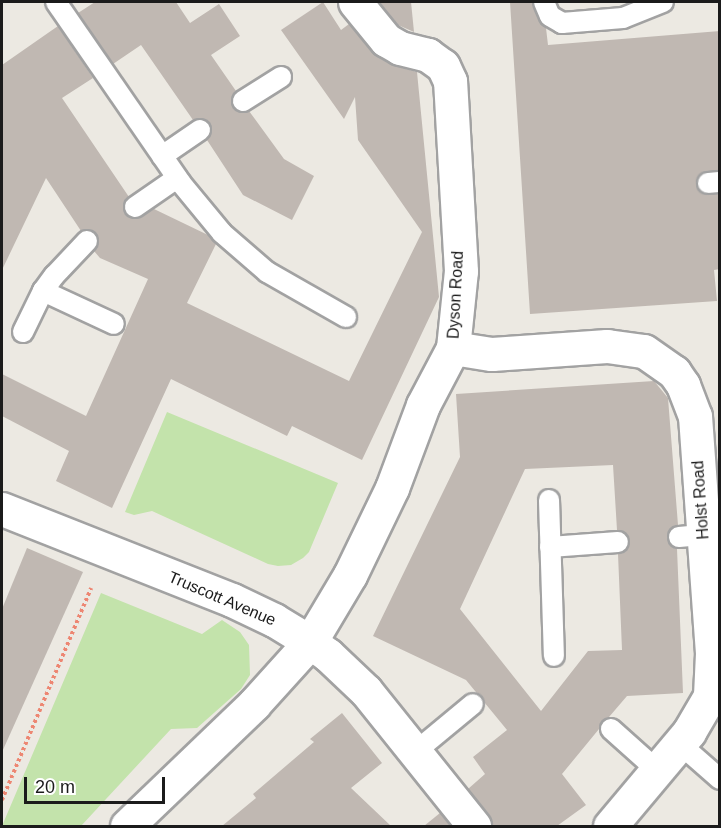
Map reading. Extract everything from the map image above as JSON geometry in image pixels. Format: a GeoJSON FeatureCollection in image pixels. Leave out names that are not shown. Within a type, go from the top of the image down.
{"type":"FeatureCollection","features":[{"type":"Feature","properties":{"kind":"street","name":"Dyson Road"},"geometry":{"type":"LineString","coordinates":[[127,826],[254,704],[310,642],[350,575],[392,488],[423,405],[453,348],[461,271],[450,81],[436,60],[428,55],[400,48],[386,40],[355,2]]}},
{"type":"Feature","properties":{"kind":"street","name":"Holst Road"},"geometry":{"type":"LineString","coordinates":[[453,348],[492,354],[607,346],[644,351],[661,360],[683,385],[695,416],[691,536],[712,653],[710,696],[702,713],[680,744],[610,826]]}},
{"type":"Feature","properties":{"kind":"street","name":"Truscott Avenue"},"geometry":{"type":"LineString","coordinates":[[2,509],[232,600],[274,620],[310,642],[347,671],[366,691],[474,826]]}},
{"type":"Feature","properties":{"kind":"lane"},"geometry":{"type":"LineString","coordinates":[[56,2],[177,178],[207,217],[243,253],[267,272],[346,317]]}},
{"type":"Feature","properties":{"kind":"lane"},"geometry":{"type":"LineString","coordinates":[[544,2],[550,16],[562,22],[623,18],[663,2]]}},
{"type":"Feature","properties":{"kind":"lane"},"geometry":{"type":"LineString","coordinates":[[243,101],[281,76]]}},
{"type":"Feature","properties":{"kind":"lane"},"geometry":{"type":"LineString","coordinates":[[162,156],[200,130]]}},
{"type":"Feature","properties":{"kind":"lane"},"geometry":{"type":"LineString","coordinates":[[135,207],[177,178]]}},
{"type":"Feature","properties":{"kind":"lane"},"geometry":{"type":"LineString","coordinates":[[23,332],[43,291],[87,241]]}},
{"type":"Feature","properties":{"kind":"lane"},"geometry":{"type":"LineString","coordinates":[[43,291],[114,324]]}},
{"type":"Feature","properties":{"kind":"lane"},"geometry":{"type":"LineString","coordinates":[[549,501],[554,656]]}},
{"type":"Feature","properties":{"kind":"lane"},"geometry":{"type":"LineString","coordinates":[[550,548],[618,542]]}},
{"type":"Feature","properties":{"kind":"lane"},"geometry":{"type":"LineString","coordinates":[[415,752],[473,704]]}},
{"type":"Feature","properties":{"kind":"lane"},"geometry":{"type":"LineString","coordinates":[[612,729],[658,771]]}},
{"type":"Feature","properties":{"kind":"lane"},"geometry":{"type":"LineString","coordinates":[[680,744],[720,779]]}},
{"type":"Feature","properties":{"kind":"path"},"geometry":{"type":"LineString","coordinates":[[2,800],[105,551]]}},
{"type":"Feature","properties":{"kind":"green space"},"geometry":{"type":"Polygon","coordinates":[[[167,412],[338,483],[309,552],[303,558],[291,565],[268,564],[152,511],[134,515],[125,512],[167,412]]]}},
{"type":"Feature","properties":{"kind":"green space"},"geometry":{"type":"Polygon","coordinates":[[[101,593],[202,634],[222,620],[240,632],[249,645],[250,675],[241,689],[197,728],[171,729],[81,826],[2,826],[101,593]]]}},
{"type":"Feature","properties":{"kind":"building"},"geometry":{"type":"Polygon","coordinates":[[[95,2],[176,2],[190,23],[219,4],[240,36],[211,55],[236,91],[231,101],[233,107],[238,112],[249,111],[284,159],[314,176],[292,220],[243,195],[207,140],[211,135],[210,124],[205,119],[193,120],[141,45],[113,64],[78,13],[95,2]]]}},
{"type":"Feature","properties":{"kind":"building"},"geometry":{"type":"Polygon","coordinates":[[[323,2],[341,30],[349,24],[377,56],[395,66],[417,72],[439,297],[362,460],[292,426],[287,436],[171,379],[112,508],[56,481],[69,451],[2,416],[2,374],[86,416],[148,279],[100,258],[94,251],[99,243],[96,233],[89,229],[81,231],[46,178],[2,270],[2,65],[58,26],[93,78],[62,98],[129,197],[124,202],[126,214],[137,219],[154,209],[208,235],[216,244],[187,303],[349,381],[422,232],[358,140],[355,97],[344,119],[281,30],[323,2]]]}},
{"type":"Feature","properties":{"kind":"building"},"geometry":{"type":"Polygon","coordinates":[[[411,2],[414,32],[398,25],[380,3],[411,2]]]}},
{"type":"Feature","properties":{"kind":"building"},"geometry":{"type":"Polygon","coordinates":[[[510,2],[532,2],[539,21],[546,28],[548,45],[720,31],[720,170],[702,173],[696,183],[703,194],[720,194],[720,269],[714,270],[717,301],[530,314],[510,2]]]}},
{"type":"Feature","properties":{"kind":"building"},"geometry":{"type":"Polygon","coordinates":[[[654,381],[668,398],[678,525],[672,528],[667,537],[670,544],[677,549],[683,693],[627,696],[609,717],[602,721],[599,729],[562,774],[586,805],[557,826],[492,826],[489,814],[468,789],[485,774],[473,757],[507,730],[466,680],[373,636],[460,457],[456,394],[654,381]],[[613,465],[525,469],[460,609],[541,711],[588,651],[622,650],[618,554],[625,552],[630,542],[628,535],[617,530],[613,465]]]}},
{"type":"Feature","properties":{"kind":"building"},"geometry":{"type":"Polygon","coordinates":[[[27,548],[83,572],[2,752],[2,609],[27,548]]]}},
{"type":"Feature","properties":{"kind":"building"},"geometry":{"type":"Polygon","coordinates":[[[342,713],[382,763],[351,788],[391,826],[222,826],[256,798],[253,794],[314,742],[310,739],[342,713]]]}},
{"type":"Feature","properties":{"kind":"building"},"geometry":{"type":"Polygon","coordinates":[[[440,813],[450,826],[424,826],[440,813]]]}}]}
